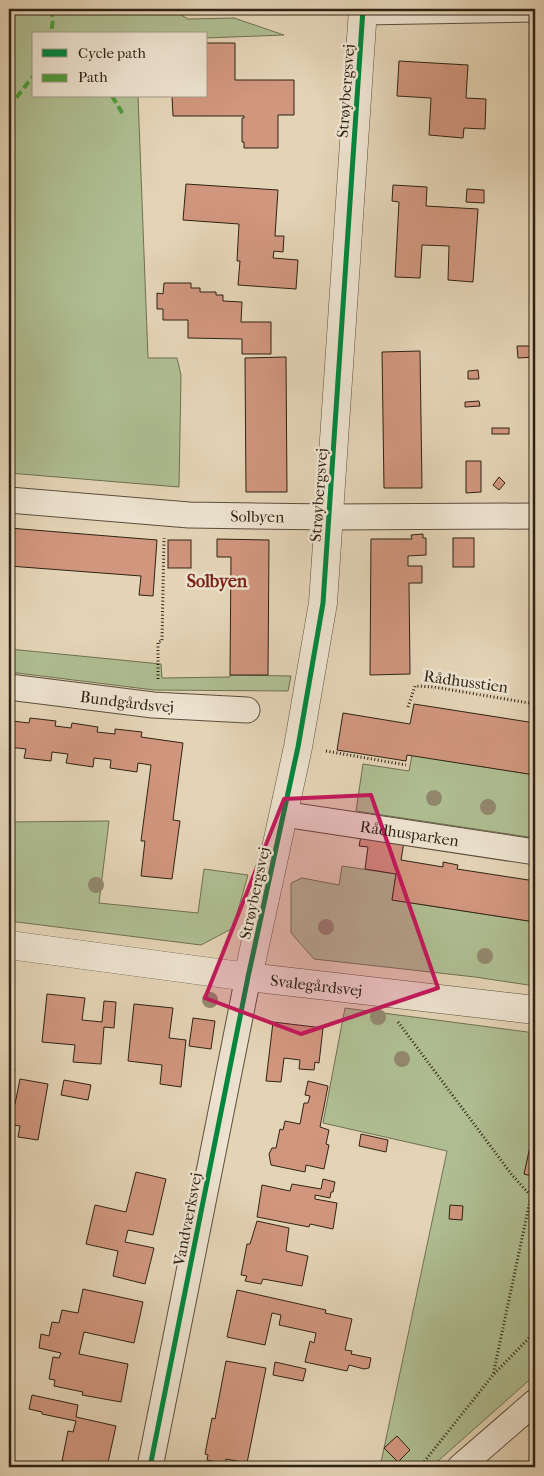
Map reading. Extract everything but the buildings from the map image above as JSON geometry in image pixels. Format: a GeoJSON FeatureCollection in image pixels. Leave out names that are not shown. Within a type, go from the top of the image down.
{"type":"FeatureCollection","features":[{"type":"Feature","properties":{"kind":"street"},"geometry":{"type":"LineString","coordinates":[[363,10],[535,9]]}},
{"type":"Feature","properties":{"kind":"street","name":"Strøybergsvej"},"geometry":{"type":"LineString","coordinates":[[248,977],[298,747],[323,603],[363,10]]}},
{"type":"Feature","properties":{"kind":"street","name":"Solbyen"},"geometry":{"type":"LineString","coordinates":[[9,500],[189,515],[329,517],[535,516]]}},
{"type":"Feature","properties":{"kind":"street","name":"Bundgårdsvej"},"geometry":{"type":"LineString","coordinates":[[9,687],[158,705],[247,710]]}},
{"type":"Feature","properties":{"kind":"street","name":"Rådhusparken"},"geometry":{"type":"LineString","coordinates":[[283,814],[535,852]]}},
{"type":"Feature","properties":{"kind":"street","name":"Svalegårdsvej"},"geometry":{"type":"LineString","coordinates":[[9,946],[248,977],[535,1010]]}},
{"type":"Feature","properties":{"kind":"street","name":"Vandværksvej"},"geometry":{"type":"LineString","coordinates":[[150,1467],[248,977]]}},
{"type":"Feature","properties":{"kind":"street"},"geometry":{"type":"LineString","coordinates":[[460,1467],[535,1402]]}},
{"type":"Feature","properties":{"kind":"path"},"geometry":{"type":"LineString","coordinates":[[158,705],[158,642],[162,641],[164,513]]}},
{"type":"Feature","properties":{"kind":"path"},"geometry":{"type":"LineString","coordinates":[[298,747],[406,765]]}},
{"type":"Feature","properties":{"kind":"path"},"geometry":{"type":"LineString","coordinates":[[395,993],[393,1016],[512,1175],[531,1196],[493,1375]]}},
{"type":"Feature","properties":{"kind":"path"},"geometry":{"type":"LineString","coordinates":[[420,1467],[493,1375],[535,1332]]}},
{"type":"Feature","properties":{"kind":"highlighted area"},"geometry":{"type":"Polygon","coordinates":[[[371,795],[438,988],[301,1034],[205,998],[284,799],[371,795]]]}},
{"type":"Feature","properties":{"kind":"green space"},"geometry":{"type":"Polygon","coordinates":[[[9,9],[171,9],[188,19],[234,18],[284,35],[208,38],[208,32],[32,32],[32,98],[138,98],[148,358],[177,358],[181,375],[179,487],[9,473],[9,9]]]}},
{"type":"Feature","properties":{"kind":"green space"},"geometry":{"type":"Polygon","coordinates":[[[9,649],[161,664],[162,678],[230,677],[230,675],[291,676],[288,691],[154,690],[9,672],[9,649]]]}},
{"type":"Feature","properties":{"kind":"green space"},"geometry":{"type":"Polygon","coordinates":[[[412,755],[535,775],[535,838],[356,811],[363,764],[409,771],[412,755]]]}},
{"type":"Feature","properties":{"kind":"green space"},"geometry":{"type":"Polygon","coordinates":[[[109,821],[99,903],[198,913],[204,869],[248,875],[233,928],[201,945],[9,921],[9,822],[109,821]]]}},
{"type":"Feature","properties":{"kind":"green space"},"geometry":{"type":"Polygon","coordinates":[[[342,866],[396,874],[392,900],[535,922],[535,986],[475,977],[314,959],[291,933],[291,883],[302,878],[339,885],[342,866]]]}},
{"type":"Feature","properties":{"kind":"green space"},"geometry":{"type":"Polygon","coordinates":[[[345,1008],[535,1033],[535,1375],[438,1461],[435,1467],[380,1467],[447,1151],[323,1123],[345,1008]]]}},
{"type":"Feature","properties":{"kind":"marked path"},"geometry":{"type":"LineString","coordinates":[[51,9],[53,19],[51,32]]}},
{"type":"Feature","properties":{"kind":"marked path"},"geometry":{"type":"LineString","coordinates":[[9,107],[32,78]]}},
{"type":"Feature","properties":{"kind":"marked path"},"geometry":{"type":"LineString","coordinates":[[113,98],[124,116]]}},
{"type":"Feature","properties":{"kind":"cycle path"},"geometry":{"type":"LineString","coordinates":[[150,1467],[248,977],[298,747],[323,603],[363,9]]}},
{"type":"Feature","properties":{"kind":"district","name":"Solbyen"},"geometry":{"type":"Point","coordinates":[217,581]}}]}
